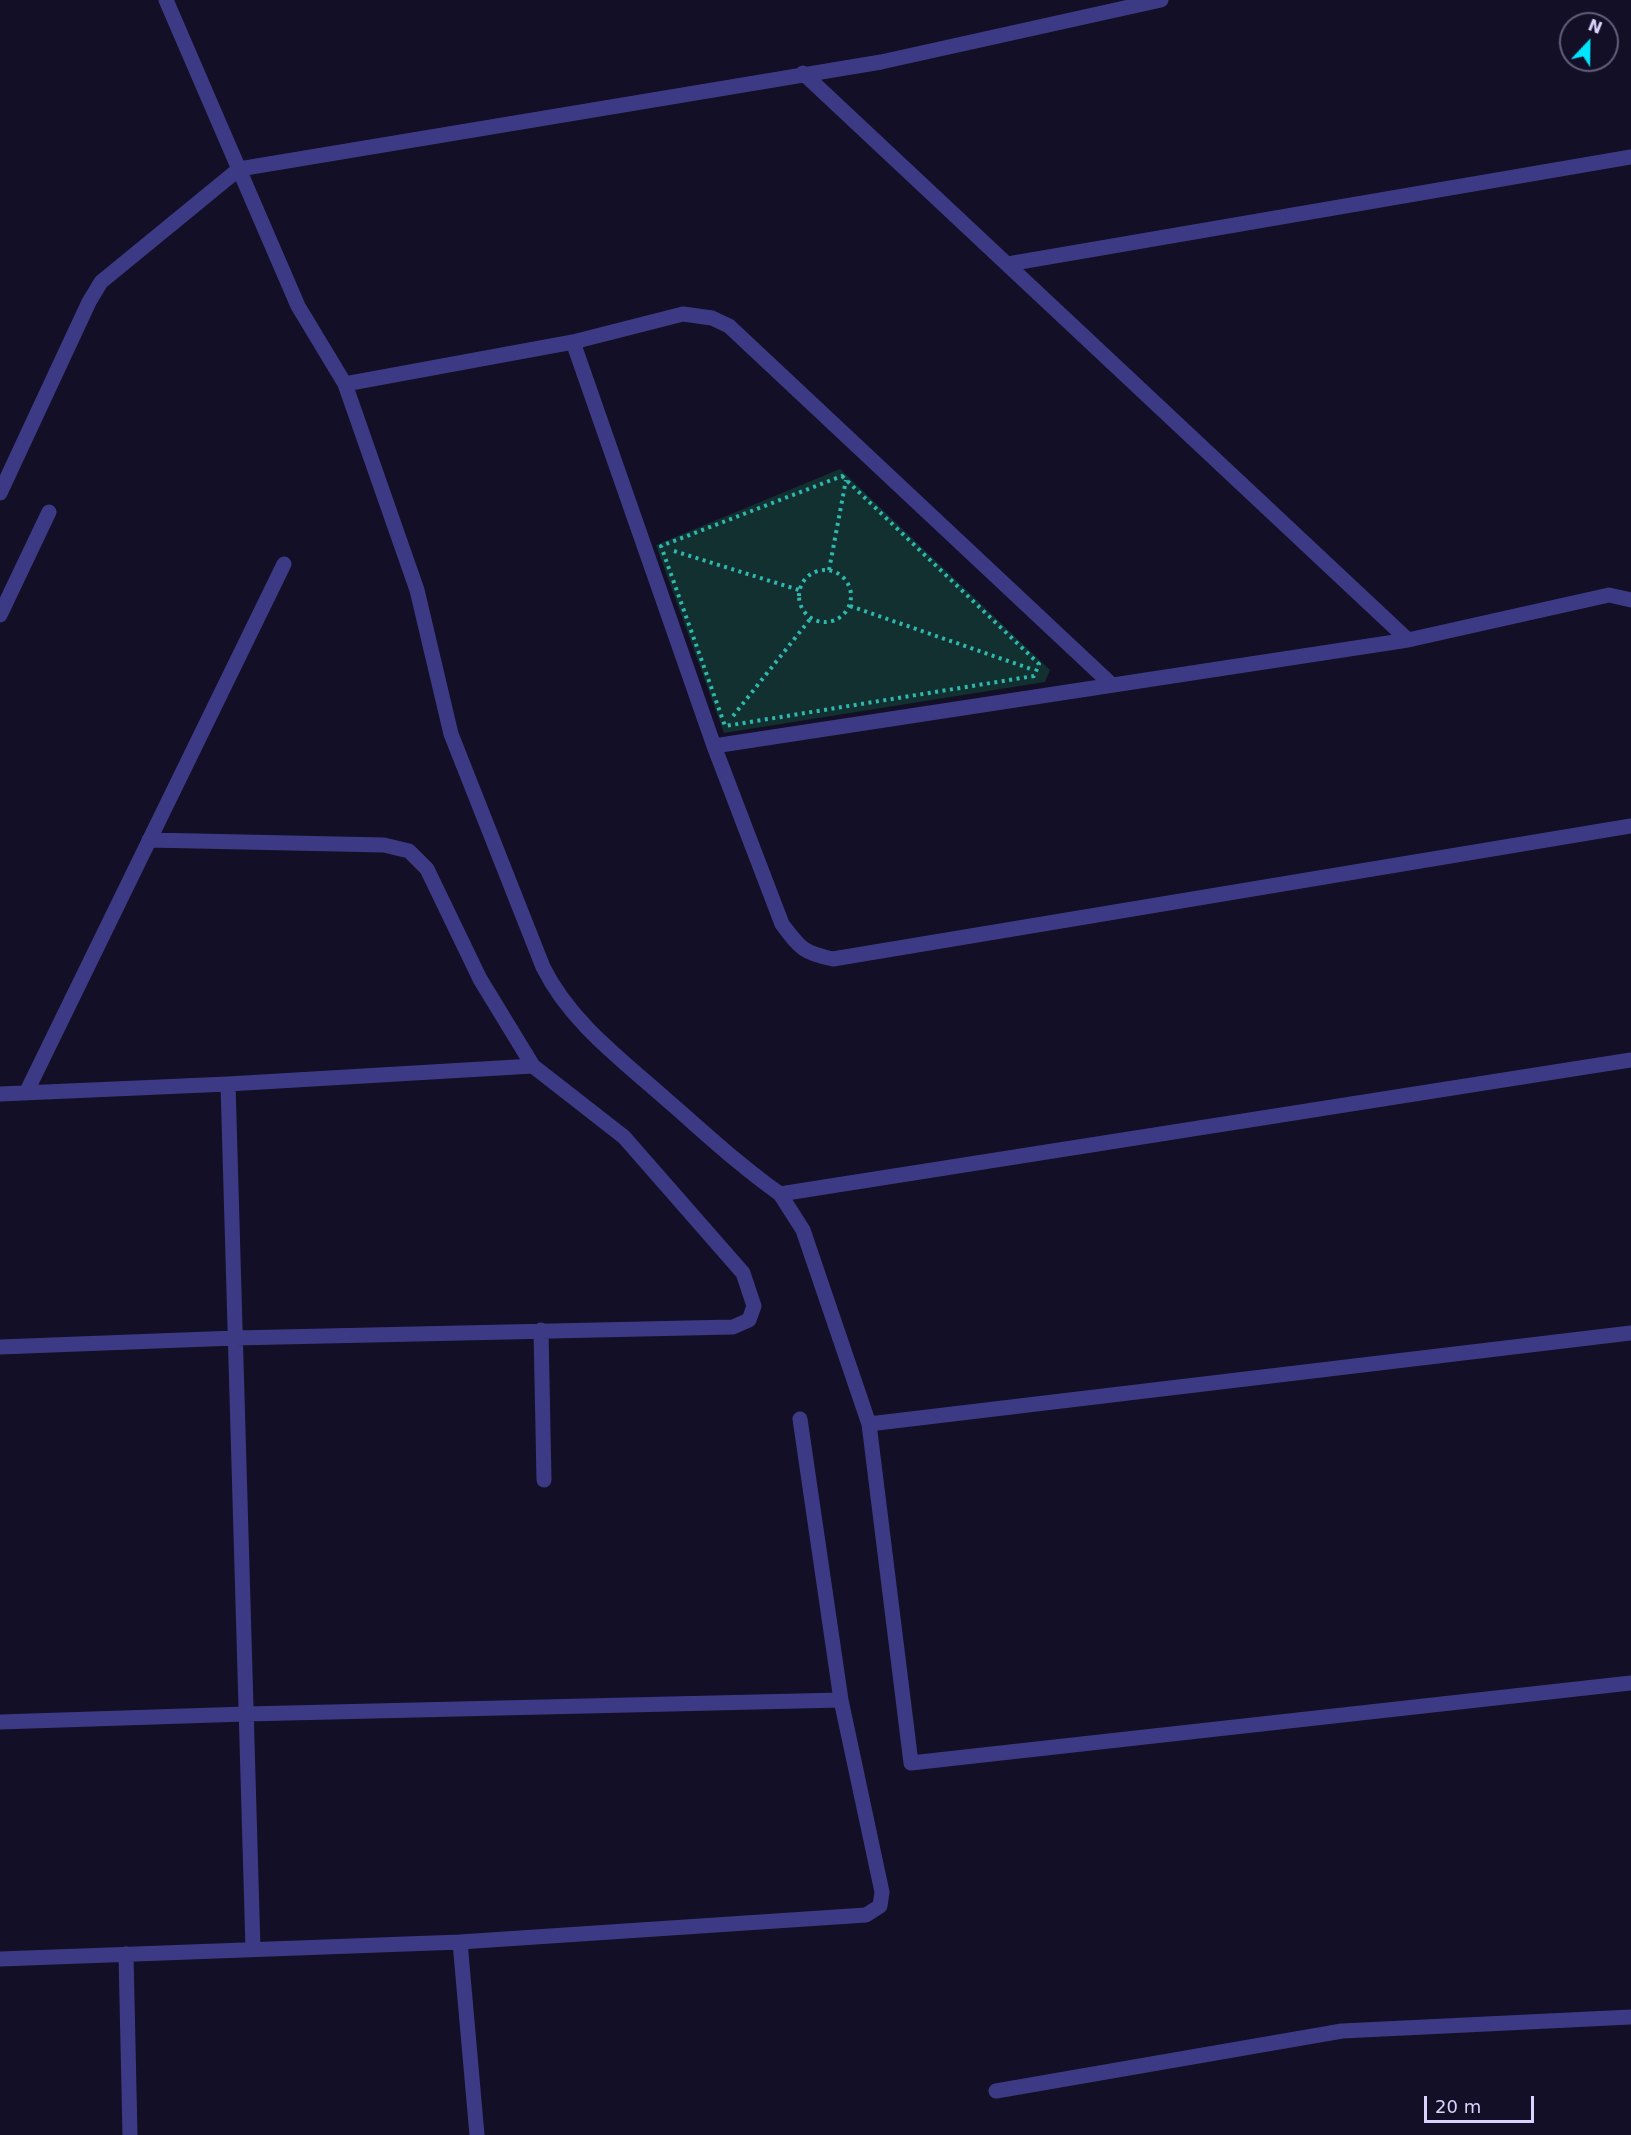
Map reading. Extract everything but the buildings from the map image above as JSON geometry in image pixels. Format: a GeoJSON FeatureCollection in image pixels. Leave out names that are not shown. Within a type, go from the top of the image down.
{"type":"FeatureCollection","features":[{"type":"Feature","properties":{"kind":"street"},"geometry":{"type":"LineString","coordinates":[[166,0],[298,306],[345,384],[417,590],[451,734],[554,989],[607,1046],[750,1173],[780,1194],[803,1230],[869,1424],[911,1763],[1631,1683]]}},
{"type":"Feature","properties":{"kind":"street"},"geometry":{"type":"LineString","coordinates":[[0,493],[89,302],[101,282],[239,169],[803,73],[881,62],[1161,0]]}},
{"type":"Feature","properties":{"kind":"street"},"geometry":{"type":"LineString","coordinates":[[803,73],[1408,640]]}},
{"type":"Feature","properties":{"kind":"street"},"geometry":{"type":"LineString","coordinates":[[1008,264],[1631,157]]}},
{"type":"Feature","properties":{"kind":"street"},"geometry":{"type":"LineString","coordinates":[[345,384],[573,342],[683,314],[712,318],[729,326],[1112,686]]}},
{"type":"Feature","properties":{"kind":"street"},"geometry":{"type":"LineString","coordinates":[[573,342],[714,747],[782,924],[810,955],[833,959],[1631,826]]}},
{"type":"Feature","properties":{"kind":"street"},"geometry":{"type":"LineString","coordinates":[[0,615],[49,512]]}},
{"type":"Feature","properties":{"kind":"street"},"geometry":{"type":"LineString","coordinates":[[26,1093],[284,564]]}},
{"type":"Feature","properties":{"kind":"street"},"geometry":{"type":"LineString","coordinates":[[714,747],[1408,640],[1609,595],[1631,600]]}},
{"type":"Feature","properties":{"kind":"street"},"geometry":{"type":"LineString","coordinates":[[0,1347],[235,1338],[734,1327],[748,1320],[754,1306],[743,1273],[624,1137],[533,1066],[480,979],[428,869],[409,851],[384,845],[149,840]]}},
{"type":"Feature","properties":{"kind":"street"},"geometry":{"type":"LineString","coordinates":[[780,1194],[1631,1060]]}},
{"type":"Feature","properties":{"kind":"street"},"geometry":{"type":"LineString","coordinates":[[0,1094],[228,1084],[533,1066]]}},
{"type":"Feature","properties":{"kind":"street"},"geometry":{"type":"LineString","coordinates":[[228,1084],[253,1950]]}},
{"type":"Feature","properties":{"kind":"street"},"geometry":{"type":"LineString","coordinates":[[541,1330],[544,1480]]}},
{"type":"Feature","properties":{"kind":"street"},"geometry":{"type":"LineString","coordinates":[[869,1424],[1631,1333]]}},
{"type":"Feature","properties":{"kind":"street"},"geometry":{"type":"LineString","coordinates":[[0,1959],[460,1942],[866,1915],[880,1906],[882,1892],[841,1700],[800,1419]]}},
{"type":"Feature","properties":{"kind":"street"},"geometry":{"type":"LineString","coordinates":[[0,1722],[841,1700]]}},
{"type":"Feature","properties":{"kind":"street"},"geometry":{"type":"LineString","coordinates":[[460,1942],[477,2135]]}},
{"type":"Feature","properties":{"kind":"street"},"geometry":{"type":"LineString","coordinates":[[126,1954],[130,2135]]}},
{"type":"Feature","properties":{"kind":"street"},"geometry":{"type":"LineString","coordinates":[[996,2091],[1342,2031],[1631,2017]]}},
{"type":"Feature","properties":{"kind":"path"},"geometry":{"type":"LineString","coordinates":[[661,546],[842,476],[1040,664],[1035,676],[725,726]]}},
{"type":"Feature","properties":{"kind":"path"},"geometry":{"type":"LineString","coordinates":[[829,570],[846,480]]}},
{"type":"Feature","properties":{"kind":"path"},"geometry":{"type":"LineString","coordinates":[[661,546],[799,590]]}},
{"type":"Feature","properties":{"kind":"path"},"geometry":{"type":"LineString","coordinates":[[661,546],[725,726]]}},
{"type":"Feature","properties":{"kind":"path"},"geometry":{"type":"LineString","coordinates":[[829,570],[840,574],[848,583],[852,595],[850,606],[842,616],[831,622],[819,622],[811,618],[800,606],[799,590],[808,575],[829,570]]}},
{"type":"Feature","properties":{"kind":"path"},"geometry":{"type":"LineString","coordinates":[[850,606],[1036,671]]}},
{"type":"Feature","properties":{"kind":"path"},"geometry":{"type":"LineString","coordinates":[[725,726],[811,618]]}},
{"type":"Feature","properties":{"kind":"green space"},"geometry":{"type":"Polygon","coordinates":[[[840,469],[1050,670],[1045,682],[724,733],[656,545],[840,469]]]}}]}
